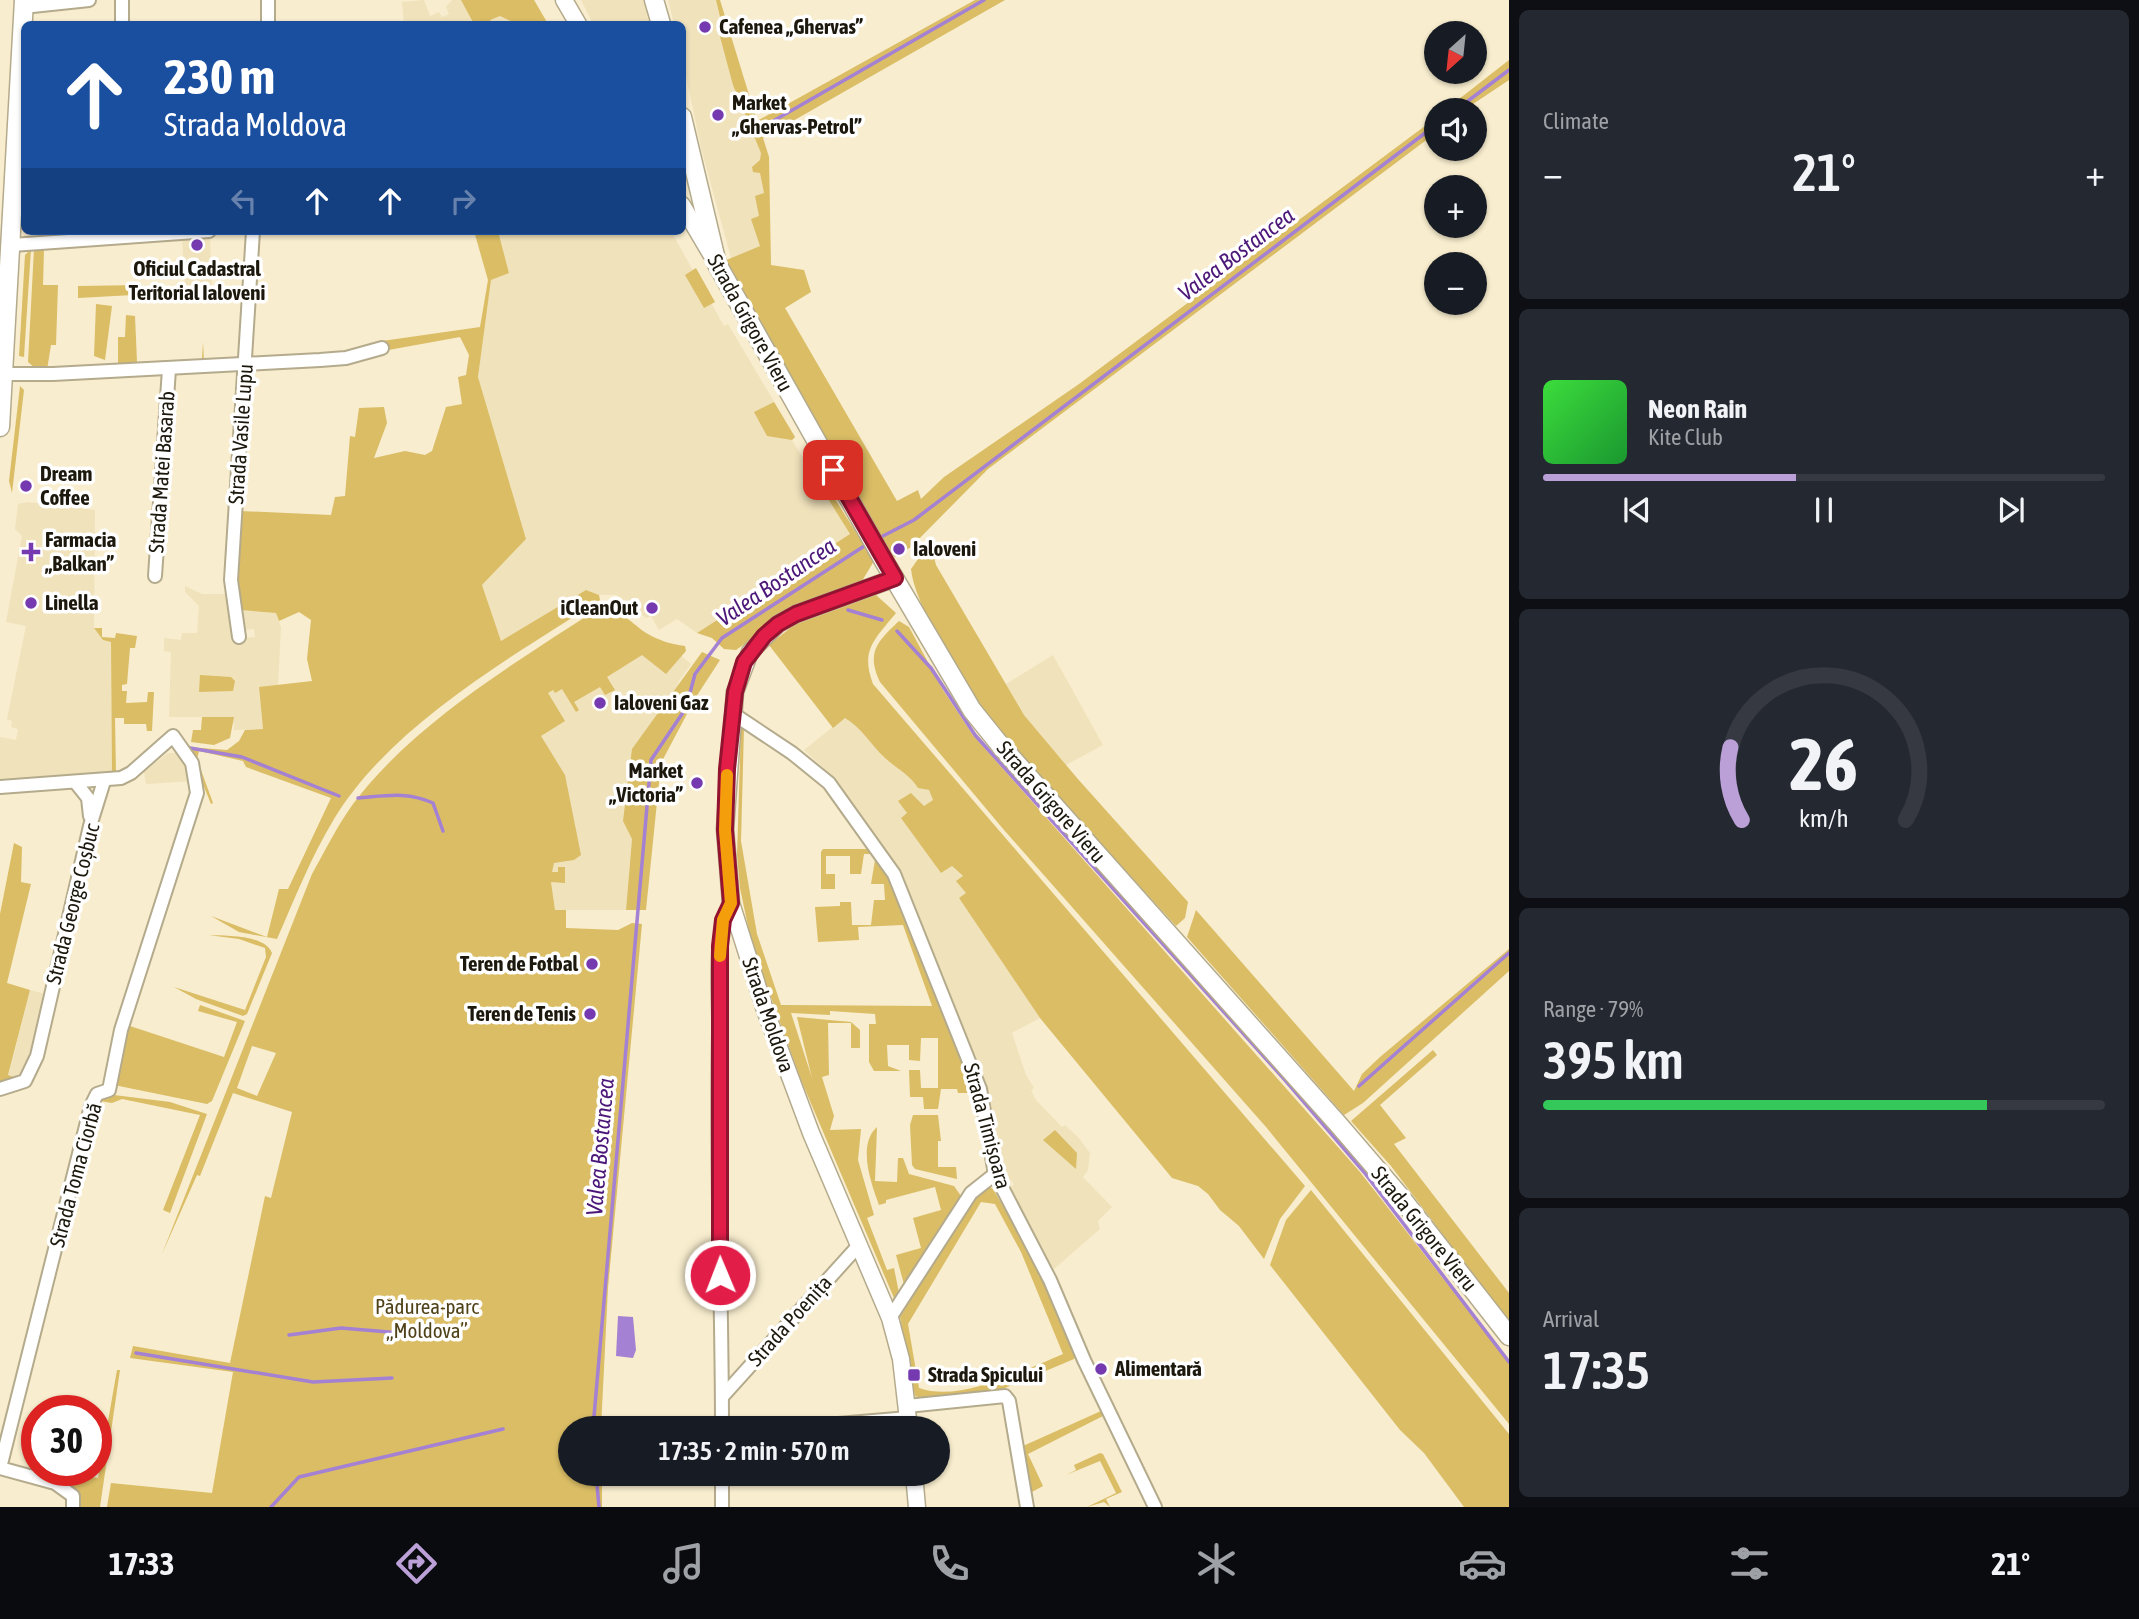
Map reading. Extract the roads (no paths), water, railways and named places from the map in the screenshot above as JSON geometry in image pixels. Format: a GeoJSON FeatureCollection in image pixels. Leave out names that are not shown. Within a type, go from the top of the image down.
{"type":"FeatureCollection","features":[{"type":"Feature","properties":{"kind":"main road"},"geometry":{"type":"LineString","coordinates":[[654,0],[660,21]]}},
{"type":"Feature","properties":{"kind":"main road"},"geometry":{"type":"LineString","coordinates":[[23,21],[24,3]]}},
{"type":"Feature","properties":{"kind":"main road"},"geometry":{"type":"LineString","coordinates":[[0,428],[21,64]]}},
{"type":"Feature","properties":{"kind":"main road"},"geometry":{"type":"LineString","coordinates":[[686,134],[717,264]]}},
{"type":"Feature","properties":{"kind":"main road","name":"Strada Grigore Vieru"},"geometry":{"type":"LineString","coordinates":[[717,264],[884,561],[984,726],[1347,1134],[1399,1195],[1509,1336]]}},
{"type":"Feature","properties":{"kind":"street"},"geometry":{"type":"LineString","coordinates":[[24,3],[89,0]]}},
{"type":"Feature","properties":{"kind":"street"},"geometry":{"type":"LineString","coordinates":[[122,0],[122,21]]}},
{"type":"Feature","properties":{"kind":"street"},"geometry":{"type":"LineString","coordinates":[[268,0],[268,21]]}},
{"type":"Feature","properties":{"kind":"street"},"geometry":{"type":"LineString","coordinates":[[564,0],[576,21]]}},
{"type":"Feature","properties":{"kind":"street","name":"Strada Grigore Vieru"},"geometry":{"type":"LineString","coordinates":[[686,212],[717,264]]}},
{"type":"Feature","properties":{"kind":"street"},"geometry":{"type":"LineString","coordinates":[[12,245],[153,235]]}},
{"type":"Feature","properties":{"kind":"street","name":"Strada Vasile Lupu"},"geometry":{"type":"LineString","coordinates":[[239,637],[231,580],[253,235]]}},
{"type":"Feature","properties":{"kind":"street","name":"Strada Matei Basarab"},"geometry":{"type":"LineString","coordinates":[[4,374],[169,369],[346,358],[382,348]]}},
{"type":"Feature","properties":{"kind":"street","name":"Strada Matei Basarab"},"geometry":{"type":"LineString","coordinates":[[155,576],[169,369]]}},
{"type":"Feature","properties":{"kind":"street","name":"Strada Moldova"},"geometry":{"type":"LineString","coordinates":[[895,578],[796,614],[778,624],[764,636],[744,662],[732,713],[725,830],[731,903],[764,1007],[806,1120],[890,1318],[901,1359],[908,1416]]}},
{"type":"Feature","properties":{"kind":"street","name":"Strada Timișoara"},"geometry":{"type":"LineString","coordinates":[[732,713],[792,753],[830,783],[894,874],[980,1089],[995,1174],[1050,1280],[1084,1360],[1155,1507]]}},
{"type":"Feature","properties":{"kind":"street","name":"Strada Toma Ciorbă"},"geometry":{"type":"LineString","coordinates":[[0,1468],[91,1106],[97,1094],[109,1090],[121,1030],[197,793],[192,763],[173,736],[131,773],[104,781]]}},
{"type":"Feature","properties":{"kind":"street"},"geometry":{"type":"LineString","coordinates":[[0,786],[104,781]]}},
{"type":"Feature","properties":{"kind":"street","name":"Strada George Coșbuc"},"geometry":{"type":"LineString","coordinates":[[0,1089],[25,1081],[37,1056],[90,826],[104,781]]}},
{"type":"Feature","properties":{"kind":"street"},"geometry":{"type":"LineString","coordinates":[[76,783],[89,798],[90,826]]}},
{"type":"Feature","properties":{"kind":"street"},"geometry":{"type":"LineString","coordinates":[[722,1416],[718,1107],[720,946],[723,920],[731,903]]}},
{"type":"Feature","properties":{"kind":"street"},"geometry":{"type":"LineString","coordinates":[[890,1318],[971,1193],[995,1174]]}},
{"type":"Feature","properties":{"kind":"street","name":"Strada Poenița"},"geometry":{"type":"LineString","coordinates":[[722,1398],[859,1245]]}},
{"type":"Feature","properties":{"kind":"street"},"geometry":{"type":"LineString","coordinates":[[917,1416],[1005,1396],[1009,1401],[1027,1507]]}},
{"type":"Feature","properties":{"kind":"street"},"geometry":{"type":"LineString","coordinates":[[0,1468],[64,1487],[73,1496],[73,1507]]}},
{"type":"Feature","properties":{"kind":"street"},"geometry":{"type":"LineString","coordinates":[[722,1486],[722,1507]]}},
{"type":"Feature","properties":{"kind":"street"},"geometry":{"type":"LineString","coordinates":[[915,1486],[917,1507]]}},
{"type":"Feature","properties":{"kind":"waterway"},"geometry":{"type":"LineString","coordinates":[[768,124],[984,0]]}},
{"type":"Feature","properties":{"kind":"waterway","name":"Valea Bostancea"},"geometry":{"type":"LineString","coordinates":[[1472,98],[1509,70]]}},
{"type":"Feature","properties":{"kind":"waterway","name":"Valea Bostancea"},"geometry":{"type":"LineString","coordinates":[[879,538],[914,520],[1424,134]]}},
{"type":"Feature","properties":{"kind":"waterway","name":"Valea Bostancea"},"geometry":{"type":"LineString","coordinates":[[594,1416],[651,760],[686,708],[695,674],[722,638],[869,543]]}},
{"type":"Feature","properties":{"kind":"waterway"},"geometry":{"type":"LineString","coordinates":[[848,610],[882,620]]}},
{"type":"Feature","properties":{"kind":"waterway"},"geometry":{"type":"LineString","coordinates":[[897,631],[931,668],[975,735],[1285,1080],[1364,1172],[1509,1362]]}},
{"type":"Feature","properties":{"kind":"waterway"},"geometry":{"type":"LineString","coordinates":[[190,748],[242,757],[339,796]]}},
{"type":"Feature","properties":{"kind":"waterway"},"geometry":{"type":"LineString","coordinates":[[358,798],[396,795],[423,799],[433,803],[443,831]]}},
{"type":"Feature","properties":{"kind":"waterway"},"geometry":{"type":"LineString","coordinates":[[1359,1086],[1509,953]]}},
{"type":"Feature","properties":{"kind":"waterway"},"geometry":{"type":"LineString","coordinates":[[289,1335],[341,1328],[401,1333]]}},
{"type":"Feature","properties":{"kind":"waterway"},"geometry":{"type":"LineString","coordinates":[[136,1353],[313,1382],[392,1378]]}},
{"type":"Feature","properties":{"kind":"waterway"},"geometry":{"type":"LineString","coordinates":[[271,1507],[299,1477],[503,1429]]}},
{"type":"Feature","properties":{"kind":"waterway","name":"Valea Bostancea"},"geometry":{"type":"LineString","coordinates":[[597,1486],[599,1507]]}},
{"type":"Feature","properties":{"kind":"place","name":"Cafenea „Ghervas”"},"geometry":{"type":"Point","coordinates":[705,27]}},
{"type":"Feature","properties":{"kind":"place","name":"Market „Ghervas-Petrol”"},"geometry":{"type":"Point","coordinates":[718,115]}},
{"type":"Feature","properties":{"kind":"place","name":"Oficiul Cadastral Teritorial Ialoveni"},"geometry":{"type":"Point","coordinates":[197,245]}},
{"type":"Feature","properties":{"kind":"place","name":"Dream Coffee"},"geometry":{"type":"Point","coordinates":[26,486]}},
{"type":"Feature","properties":{"kind":"place","name":"Ialoveni"},"geometry":{"type":"Point","coordinates":[899,549]}},
{"type":"Feature","properties":{"kind":"place","name":"Farmacia „Balkan”"},"geometry":{"type":"Point","coordinates":[31,552]}},
{"type":"Feature","properties":{"kind":"place","name":"Linella"},"geometry":{"type":"Point","coordinates":[31,603]}},
{"type":"Feature","properties":{"kind":"place","name":"iCleanOut"},"geometry":{"type":"Point","coordinates":[652,608]}},
{"type":"Feature","properties":{"kind":"place","name":"Ialoveni Gaz"},"geometry":{"type":"Point","coordinates":[600,703]}},
{"type":"Feature","properties":{"kind":"place","name":"Market „Victoria”"},"geometry":{"type":"Point","coordinates":[697,783]}},
{"type":"Feature","properties":{"kind":"place","name":"Teren de Fotbal"},"geometry":{"type":"Point","coordinates":[592,964]}},
{"type":"Feature","properties":{"kind":"place","name":"Teren de Tenis"},"geometry":{"type":"Point","coordinates":[590,1014]}},
{"type":"Feature","properties":{"kind":"place","name":"Alimentară"},"geometry":{"type":"Point","coordinates":[1101,1369]}},
{"type":"Feature","properties":{"kind":"place","name":"Strada Spicului"},"geometry":{"type":"Point","coordinates":[914,1375]}},
{"type":"Feature","properties":{"kind":"park label","name":"Pădurea-parc „Moldova”"},"geometry":{"type":"Point","coordinates":[427,1319]}}]}
